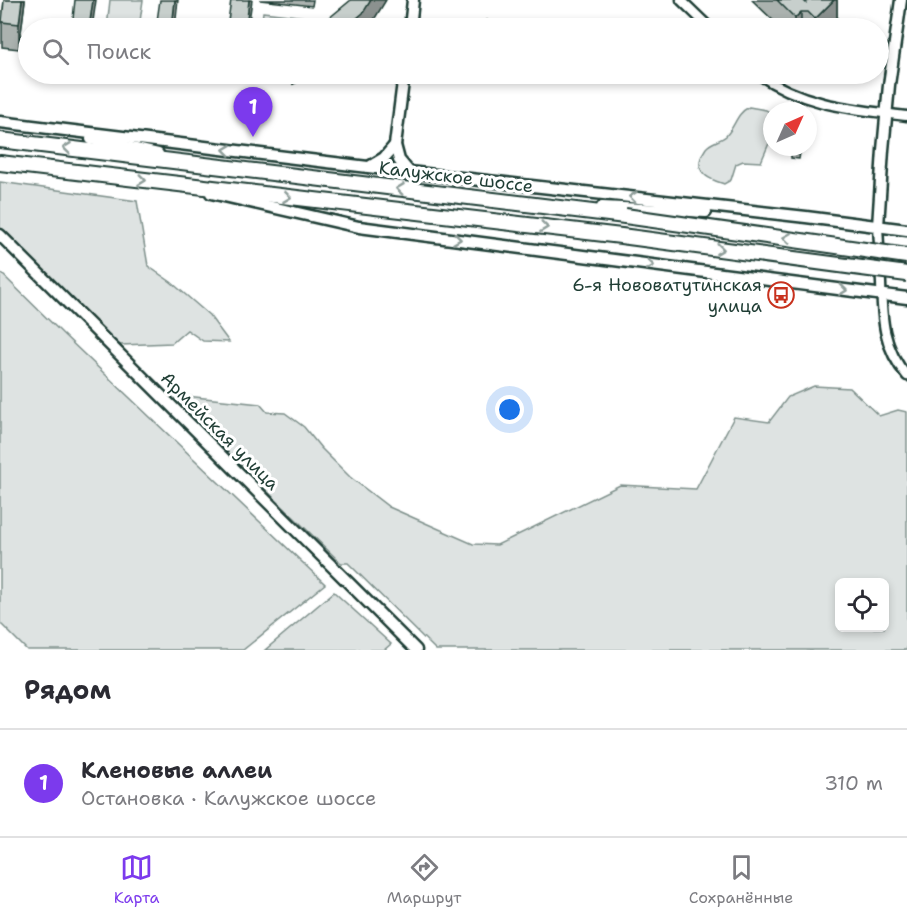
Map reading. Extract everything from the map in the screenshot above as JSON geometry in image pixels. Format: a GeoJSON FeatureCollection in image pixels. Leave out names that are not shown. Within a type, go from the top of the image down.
{"type":"FeatureCollection","features":[{"type":"Feature","properties":{"kind":"highway","name":"Калужское шоссе"},"geometry":{"type":"LineString","coordinates":[[0,140],[625,216],[907,255]]}},
{"type":"Feature","properties":{"kind":"highway"},"geometry":{"type":"LineString","coordinates":[[0,164],[621,236],[907,274]]}},
{"type":"Feature","properties":{"kind":"street"},"geometry":{"type":"LineString","coordinates":[[411,18],[413,0]]}},
{"type":"Feature","properties":{"kind":"street"},"geometry":{"type":"LineString","coordinates":[[681,0],[700,18]]}},
{"type":"Feature","properties":{"kind":"street"},"geometry":{"type":"LineString","coordinates":[[901,0],[886,113],[878,226],[882,318],[886,340],[899,367],[907,376]]}},
{"type":"Feature","properties":{"kind":"street"},"geometry":{"type":"LineString","coordinates":[[403,84],[395,145],[399,160],[409,172]]}},
{"type":"Feature","properties":{"kind":"street"},"geometry":{"type":"LineString","coordinates":[[774,84],[796,95],[840,107],[907,116]]}},
{"type":"Feature","properties":{"kind":"street"},"geometry":{"type":"LineString","coordinates":[[0,122],[907,230]]}},
{"type":"Feature","properties":{"kind":"street"},"geometry":{"type":"LineString","coordinates":[[29,125],[209,165]]}},
{"type":"Feature","properties":{"kind":"street"},"geometry":{"type":"LineString","coordinates":[[368,167],[384,158],[395,145]]}},
{"type":"Feature","properties":{"kind":"street"},"geometry":{"type":"LineString","coordinates":[[167,183],[359,227],[907,298]]}},
{"type":"Feature","properties":{"kind":"street"},"geometry":{"type":"LineString","coordinates":[[524,204],[806,217]]}},
{"type":"Feature","properties":{"kind":"street","name":"Армейская улица"},"geometry":{"type":"LineString","coordinates":[[0,235],[416,650]]}},
{"type":"Feature","properties":{"kind":"shaded area"},"geometry":{"type":"Polygon","coordinates":[[[110,0],[143,0],[140,18],[108,18],[110,0]]]}},
{"type":"Feature","properties":{"kind":"shaded area"},"geometry":{"type":"Polygon","coordinates":[[[263,12],[315,18],[262,18],[263,12]]]}},
{"type":"Feature","properties":{"kind":"shaded area"},"geometry":{"type":"Polygon","coordinates":[[[749,107],[763,109],[764,156],[761,162],[743,161],[736,164],[731,180],[724,184],[704,174],[700,161],[708,146],[726,136],[741,113],[749,107]]]}},
{"type":"Feature","properties":{"kind":"shaded area"},"geometry":{"type":"Polygon","coordinates":[[[0,182],[137,201],[148,266],[171,282],[209,315],[229,342],[203,341],[187,330],[172,343],[121,345],[107,340],[0,230],[0,182]]]}},
{"type":"Feature","properties":{"kind":"shaded area"},"geometry":{"type":"Polygon","coordinates":[[[0,272],[325,584],[243,650],[27,650],[0,623],[0,272]]]}},
{"type":"Feature","properties":{"kind":"shaded area"},"geometry":{"type":"Polygon","coordinates":[[[814,386],[850,388],[879,416],[898,410],[907,412],[907,650],[436,650],[348,563],[341,563],[167,394],[260,404],[267,412],[285,413],[304,427],[350,477],[389,507],[473,544],[497,545],[620,485],[696,489],[734,417],[769,422],[788,397],[814,386]]]}},
{"type":"Feature","properties":{"kind":"shaded area"},"geometry":{"type":"Polygon","coordinates":[[[334,592],[391,644],[384,650],[265,650],[334,592]]]}},
{"type":"Feature","properties":{"kind":"building"},"geometry":{"type":"Polygon","coordinates":[[[4,0],[22,0],[18,24],[2,22],[4,0]]]}},
{"type":"Feature","properties":{"kind":"building"},"geometry":{"type":"Polygon","coordinates":[[[75,0],[93,0],[90,18],[73,18],[75,0]]]}},
{"type":"Feature","properties":{"kind":"building"},"geometry":{"type":"Polygon","coordinates":[[[160,0],[175,0],[173,18],[157,18],[160,0]]]}},
{"type":"Feature","properties":{"kind":"building"},"geometry":{"type":"Polygon","coordinates":[[[231,0],[249,0],[247,18],[228,18],[231,0]]]}},
{"type":"Feature","properties":{"kind":"building"},"geometry":{"type":"Polygon","coordinates":[[[351,0],[371,0],[357,18],[329,18],[351,0]]]}},
{"type":"Feature","properties":{"kind":"building"},"geometry":{"type":"Polygon","coordinates":[[[777,0],[803,0],[806,3],[809,0],[834,0],[816,18],[808,12],[801,12],[795,18],[777,0]]]}},
{"type":"Feature","properties":{"kind":"place","name":"Кленовые аллеи"},"geometry":{"type":"Point","coordinates":[253,137]}},
{"type":"Feature","properties":{"kind":"place","name":"6-я Нововатутинская улица"},"geometry":{"type":"Point","coordinates":[781,295]}}]}
